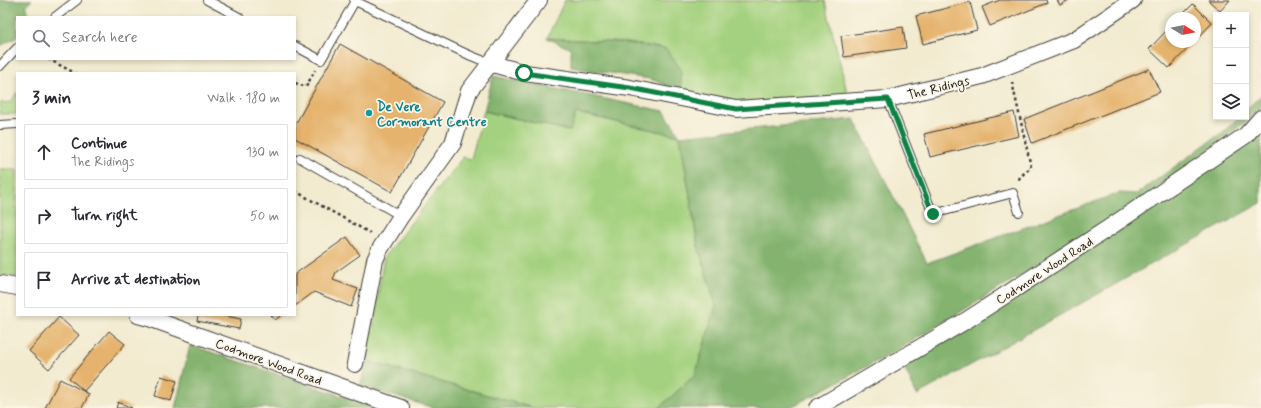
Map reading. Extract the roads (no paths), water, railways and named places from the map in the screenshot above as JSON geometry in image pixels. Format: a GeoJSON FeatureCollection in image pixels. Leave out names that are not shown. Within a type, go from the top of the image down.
{"type":"FeatureCollection","features":[{"type":"Feature","properties":{"kind":"street"},"geometry":{"type":"LineString","coordinates":[[355,364],[375,260],[380,249],[401,216],[453,143],[468,91],[539,0]]}},
{"type":"Feature","properties":{"kind":"street","name":"The Ridings"},"geometry":{"type":"LineString","coordinates":[[489,63],[524,73],[630,88],[736,109],[888,99],[982,76],[1074,40],[1133,0]]}},
{"type":"Feature","properties":{"kind":"street","name":"Codmore Wood Road"},"geometry":{"type":"LineString","coordinates":[[817,408],[967,320],[1087,242],[1246,135],[1261,118]]}},
{"type":"Feature","properties":{"kind":"street"},"geometry":{"type":"LineString","coordinates":[[0,284],[16,287]]}},
{"type":"Feature","properties":{"kind":"street","name":"Codmore Wood Road"},"geometry":{"type":"LineString","coordinates":[[142,316],[401,408]]}},
{"type":"Feature","properties":{"kind":"lane"},"geometry":{"type":"LineString","coordinates":[[56,16],[76,0]]}},
{"type":"Feature","properties":{"kind":"lane"},"geometry":{"type":"LineString","coordinates":[[206,0],[237,16]]}},
{"type":"Feature","properties":{"kind":"lane"},"geometry":{"type":"LineString","coordinates":[[296,47],[321,60],[355,0],[469,55],[489,63]]}},
{"type":"Feature","properties":{"kind":"lane"},"geometry":{"type":"LineString","coordinates":[[0,66],[16,49]]}},
{"type":"Feature","properties":{"kind":"lane"},"geometry":{"type":"LineString","coordinates":[[888,99],[933,214],[1013,193],[1019,212]]}},
{"type":"Feature","properties":{"kind":"lane"},"geometry":{"type":"LineString","coordinates":[[0,125],[16,124]]}},
{"type":"Feature","properties":{"kind":"lane"},"geometry":{"type":"LineString","coordinates":[[300,158],[401,216]]}},
{"type":"Feature","properties":{"kind":"place","name":"De Vere Cormorant Centre"},"geometry":{"type":"Point","coordinates":[369,113]}}]}
